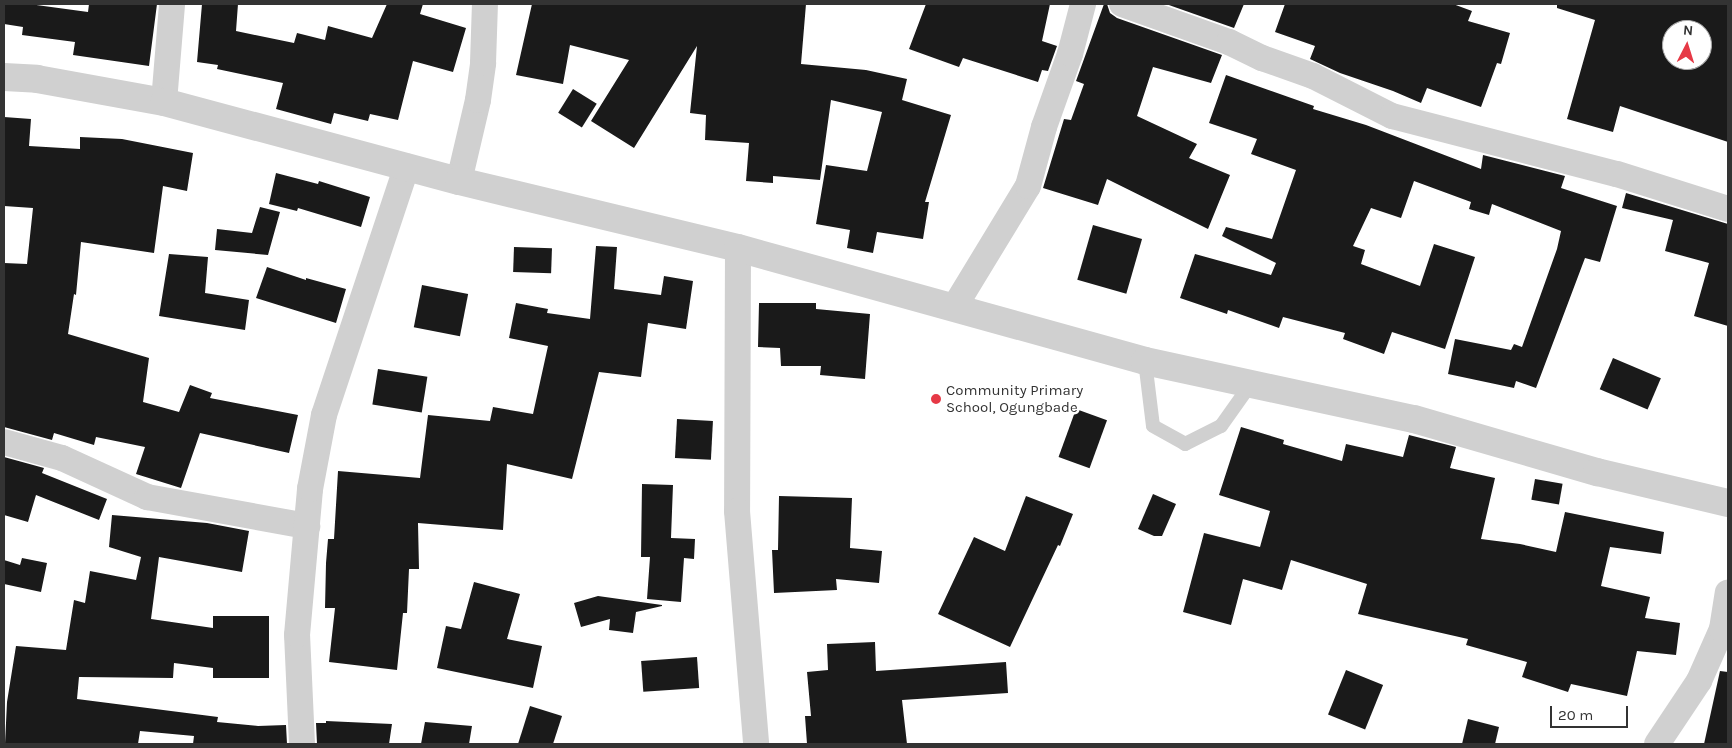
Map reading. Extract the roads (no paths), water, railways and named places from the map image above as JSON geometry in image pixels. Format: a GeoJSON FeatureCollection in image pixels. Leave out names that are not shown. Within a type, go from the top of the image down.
{"type":"FeatureCollection","features":[{"type":"Feature","properties":{"kind":"street"},"geometry":{"type":"LineString","coordinates":[[164,102],[172,4]]}},
{"type":"Feature","properties":{"kind":"street"},"geometry":{"type":"LineString","coordinates":[[459,182],[478,100],[485,4]]}},
{"type":"Feature","properties":{"kind":"street"},"geometry":{"type":"LineString","coordinates":[[955,306],[1028,186],[1044,127],[1070,54],[1083,4]]}},
{"type":"Feature","properties":{"kind":"street"},"geometry":{"type":"LineString","coordinates":[[1122,4],[1229,42],[1262,58],[1313,76],[1392,116],[1617,174],[1728,209]]}},
{"type":"Feature","properties":{"kind":"street"},"geometry":{"type":"LineString","coordinates":[[4,77],[37,79],[164,102],[407,166],[459,182],[738,248],[955,306],[1145,361],[1414,419],[1597,472],[1728,503]]}},
{"type":"Feature","properties":{"kind":"street"},"geometry":{"type":"LineString","coordinates":[[302,744],[297,635],[310,489],[324,415],[407,166]]}},
{"type":"Feature","properties":{"kind":"street"},"geometry":{"type":"LineString","coordinates":[[738,248],[737,511],[756,744]]}},
{"type":"Feature","properties":{"kind":"street"},"geometry":{"type":"LineString","coordinates":[[4,442],[62,458],[147,496],[306,526]]}},
{"type":"Feature","properties":{"kind":"street"},"geometry":{"type":"LineString","coordinates":[[1657,744],[1700,681],[1722,629],[1728,592]]}},
{"type":"Feature","properties":{"kind":"lane"},"geometry":{"type":"LineString","coordinates":[[1145,361],[1154,426],[1185,444],[1221,426],[1250,385]]}},
{"type":"Feature","properties":{"kind":"place","name":"Community Primary School, Ogungbade"},"geometry":{"type":"Point","coordinates":[936,399]}}]}
